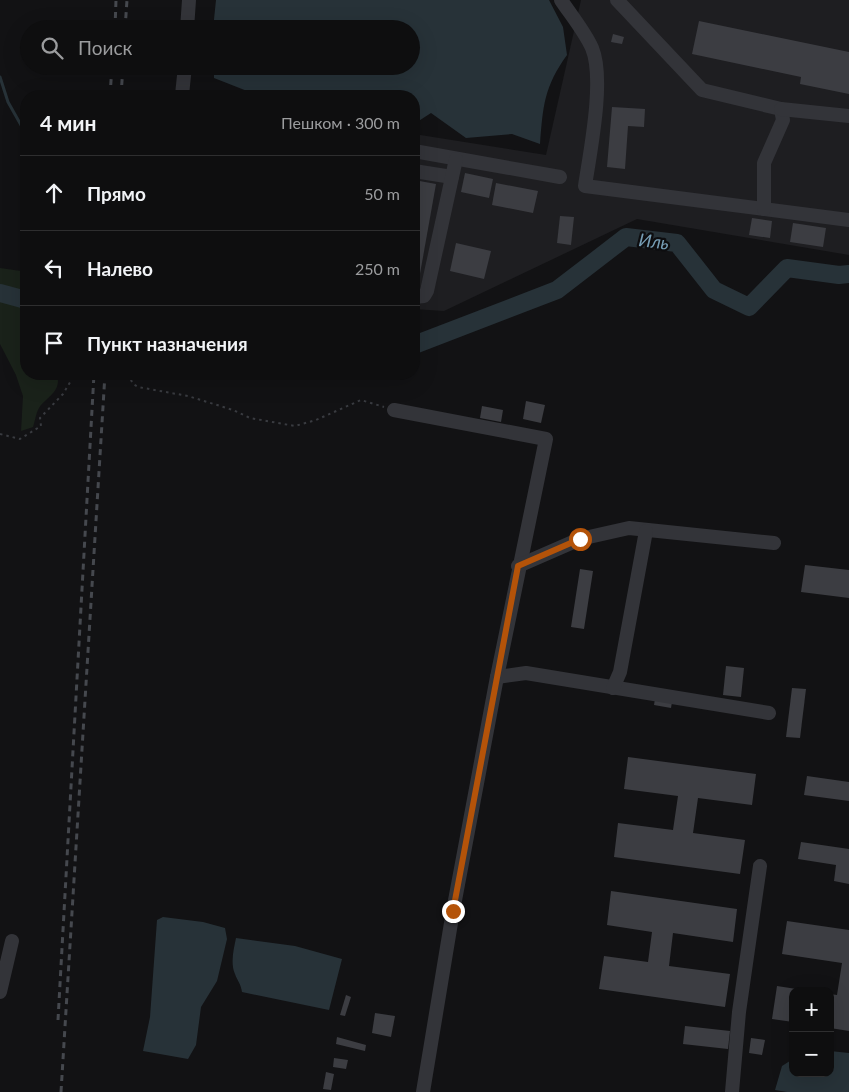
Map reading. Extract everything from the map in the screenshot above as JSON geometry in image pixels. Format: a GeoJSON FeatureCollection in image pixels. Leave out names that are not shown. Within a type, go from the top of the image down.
{"type":"FeatureCollection","features":[{"type":"Feature","properties":{"kind":"street"},"geometry":{"type":"LineString","coordinates":[[188,20],[189,0]]}},
{"type":"Feature","properties":{"kind":"street"},"geometry":{"type":"LineString","coordinates":[[561,0],[593,49],[596,72],[596,110],[585,186],[849,220]]}},
{"type":"Feature","properties":{"kind":"street"},"geometry":{"type":"LineString","coordinates":[[617,0],[702,90],[781,109],[849,116]]}},
{"type":"Feature","properties":{"kind":"street"},"geometry":{"type":"LineString","coordinates":[[183,90],[184,75]]}},
{"type":"Feature","properties":{"kind":"street"},"geometry":{"type":"LineString","coordinates":[[764,209],[764,163],[783,120],[781,109]]}},
{"type":"Feature","properties":{"kind":"street"},"geometry":{"type":"LineString","coordinates":[[420,152],[560,177]]}},
{"type":"Feature","properties":{"kind":"street"},"geometry":{"type":"LineString","coordinates":[[420,296],[424,296],[427,291],[456,159]]}},
{"type":"Feature","properties":{"kind":"street"},"geometry":{"type":"LineString","coordinates":[[420,172],[452,176]]}},
{"type":"Feature","properties":{"kind":"street"},"geometry":{"type":"LineString","coordinates":[[394,410],[546,439],[496,677],[453,911],[423,1092]]}},
{"type":"Feature","properties":{"kind":"street"},"geometry":{"type":"LineString","coordinates":[[518,566],[580,539],[629,528],[774,543]]}},
{"type":"Feature","properties":{"kind":"street"},"geometry":{"type":"LineString","coordinates":[[613,688],[620,672],[646,530]]}},
{"type":"Feature","properties":{"kind":"street"},"geometry":{"type":"LineString","coordinates":[[496,677],[526,672],[769,713]]}},
{"type":"Feature","properties":{"kind":"street"},"geometry":{"type":"LineString","coordinates":[[732,1092],[739,1012],[760,866]]}},
{"type":"Feature","properties":{"kind":"street"},"geometry":{"type":"LineString","coordinates":[[0,992],[12,941]]}},
{"type":"Feature","properties":{"kind":"path"},"geometry":{"type":"LineString","coordinates":[[0,434],[20,439],[41,426],[40,418],[63,394],[71,380]]}},
{"type":"Feature","properties":{"kind":"path"},"geometry":{"type":"LineString","coordinates":[[130,380],[132,384],[138,387],[188,396],[233,410],[250,418],[295,426],[316,420],[361,400],[394,410]]}},
{"type":"Feature","properties":{"kind":"shaded area"},"geometry":{"type":"Polygon","coordinates":[[[216,0],[549,0],[563,27],[567,55],[559,66],[549,87],[542,119],[540,144],[512,134],[466,138],[431,113],[420,120],[420,90],[245,90],[214,78],[214,75],[420,75],[420,20],[214,20],[216,0]]]}},
{"type":"Feature","properties":{"kind":"shaded area"},"geometry":{"type":"Polygon","coordinates":[[[581,0],[849,0],[849,255],[637,219],[444,311],[420,309],[420,135],[546,155],[581,0]]]}},
{"type":"Feature","properties":{"kind":"shaded area"},"geometry":{"type":"Polygon","coordinates":[[[0,268],[20,271],[20,380],[58,380],[56,390],[39,408],[33,427],[21,431],[23,396],[16,375],[0,344],[0,268]]]}},
{"type":"Feature","properties":{"kind":"shaded area"},"geometry":{"type":"Polygon","coordinates":[[[163,917],[203,922],[225,928],[227,939],[217,981],[201,1007],[196,1045],[188,1059],[143,1051],[150,1017],[157,920],[163,917]]]}},
{"type":"Feature","properties":{"kind":"shaded area"},"geometry":{"type":"Polygon","coordinates":[[[236,938],[295,946],[342,959],[329,1010],[242,992],[233,965],[236,938]]]}},
{"type":"Feature","properties":{"kind":"shaded area"},"geometry":{"type":"Polygon","coordinates":[[[834,1051],[849,1053],[849,1092],[787,1092],[775,1090],[782,1066],[789,1062],[789,1077],[834,1077],[834,1051]]]}},
{"type":"Feature","properties":{"kind":"building"},"geometry":{"type":"Polygon","coordinates":[[[699,21],[849,52],[849,94],[800,84],[801,77],[692,54],[699,21]]]}},
{"type":"Feature","properties":{"kind":"building"},"geometry":{"type":"Polygon","coordinates":[[[613,34],[624,37],[622,44],[611,42],[613,34]]]}},
{"type":"Feature","properties":{"kind":"building"},"geometry":{"type":"Polygon","coordinates":[[[612,107],[645,109],[644,127],[628,126],[625,169],[607,167],[612,107]]]}},
{"type":"Feature","properties":{"kind":"building"},"geometry":{"type":"Polygon","coordinates":[[[465,173],[493,179],[489,198],[461,192],[465,173]]]}},
{"type":"Feature","properties":{"kind":"building"},"geometry":{"type":"Polygon","coordinates":[[[420,181],[436,184],[420,274],[420,181]]]}},
{"type":"Feature","properties":{"kind":"building"},"geometry":{"type":"Polygon","coordinates":[[[496,183],[538,191],[533,213],[492,205],[496,183]]]}},
{"type":"Feature","properties":{"kind":"building"},"geometry":{"type":"Polygon","coordinates":[[[560,216],[574,217],[571,245],[557,243],[560,216]]]}},
{"type":"Feature","properties":{"kind":"building"},"geometry":{"type":"Polygon","coordinates":[[[752,218],[772,221],[770,238],[749,235],[752,218]]]}},
{"type":"Feature","properties":{"kind":"building"},"geometry":{"type":"Polygon","coordinates":[[[793,223],[826,228],[823,247],[790,242],[793,223]]]}},
{"type":"Feature","properties":{"kind":"building"},"geometry":{"type":"Polygon","coordinates":[[[456,243],[491,251],[484,279],[450,271],[456,243]]]}},
{"type":"Feature","properties":{"kind":"building"},"geometry":{"type":"Polygon","coordinates":[[[526,401],[545,405],[541,423],[523,419],[526,401]]]}},
{"type":"Feature","properties":{"kind":"building"},"geometry":{"type":"Polygon","coordinates":[[[482,406],[503,410],[501,422],[480,418],[482,406]]]}},
{"type":"Feature","properties":{"kind":"building"},"geometry":{"type":"Polygon","coordinates":[[[805,565],[849,570],[849,598],[801,592],[805,565]]]}},
{"type":"Feature","properties":{"kind":"building"},"geometry":{"type":"Polygon","coordinates":[[[580,569],[593,571],[584,629],[571,627],[580,569]]]}},
{"type":"Feature","properties":{"kind":"building"},"geometry":{"type":"Polygon","coordinates":[[[726,666],[744,668],[741,697],[723,695],[726,666]]]}},
{"type":"Feature","properties":{"kind":"building"},"geometry":{"type":"Polygon","coordinates":[[[792,688],[806,689],[800,738],[786,737],[792,688]]]}},
{"type":"Feature","properties":{"kind":"building"},"geometry":{"type":"Polygon","coordinates":[[[655,699],[672,702],[671,708],[654,705],[655,699]]]}},
{"type":"Feature","properties":{"kind":"building"},"geometry":{"type":"Polygon","coordinates":[[[628,757],[756,774],[752,805],[698,798],[693,833],[745,840],[740,874],[614,857],[618,823],[673,830],[678,796],[624,789],[628,757]]]}},
{"type":"Feature","properties":{"kind":"building"},"geometry":{"type":"Polygon","coordinates":[[[807,776],[849,782],[849,801],[804,795],[807,776]]]}},
{"type":"Feature","properties":{"kind":"building"},"geometry":{"type":"Polygon","coordinates":[[[801,842],[849,849],[849,884],[834,881],[836,865],[798,859],[801,842]]]}},
{"type":"Feature","properties":{"kind":"building"},"geometry":{"type":"Polygon","coordinates":[[[611,891],[737,909],[733,942],[673,933],[669,966],[730,974],[725,1007],[599,989],[604,956],[648,962],[652,932],[607,925],[611,891]]]}},
{"type":"Feature","properties":{"kind":"building"},"geometry":{"type":"Polygon","coordinates":[[[787,921],[849,930],[849,1031],[834,1029],[834,995],[837,995],[842,963],[782,954],[787,921]]]}},
{"type":"Feature","properties":{"kind":"building"},"geometry":{"type":"Polygon","coordinates":[[[777,986],[789,988],[789,1021],[772,1019],[777,986]]]}},
{"type":"Feature","properties":{"kind":"building"},"geometry":{"type":"Polygon","coordinates":[[[346,995],[351,997],[345,1016],[340,1015],[346,995]]]}},
{"type":"Feature","properties":{"kind":"building"},"geometry":{"type":"Polygon","coordinates":[[[375,1013],[395,1016],[391,1037],[372,1033],[375,1013]]]}},
{"type":"Feature","properties":{"kind":"building"},"geometry":{"type":"Polygon","coordinates":[[[685,1026],[730,1031],[728,1049],[683,1044],[685,1026]]]}},
{"type":"Feature","properties":{"kind":"building"},"geometry":{"type":"Polygon","coordinates":[[[337,1037],[366,1045],[365,1051],[336,1044],[337,1037]]]}},
{"type":"Feature","properties":{"kind":"building"},"geometry":{"type":"Polygon","coordinates":[[[751,1038],[765,1040],[762,1055],[749,1053],[751,1038]]]}},
{"type":"Feature","properties":{"kind":"building"},"geometry":{"type":"Polygon","coordinates":[[[334,1058],[348,1060],[346,1069],[333,1067],[334,1058]]]}},
{"type":"Feature","properties":{"kind":"building"},"geometry":{"type":"Polygon","coordinates":[[[326,1072],[334,1074],[331,1090],[323,1089],[326,1072]]]}},
{"type":"Feature","properties":{"kind":"waterway"},"geometry":{"type":"LineString","coordinates":[[0,77],[8,102],[20,123]]}},
{"type":"Feature","properties":{"kind":"waterway","name":"Иль"},"geometry":{"type":"LineString","coordinates":[[420,343],[557,290],[626,237],[677,243],[714,290],[749,307],[787,268],[839,275],[849,274]]}},
{"type":"Feature","properties":{"kind":"waterway","name":"Иль"},"geometry":{"type":"LineString","coordinates":[[0,293],[20,298]]}},
{"type":"Feature","properties":{"kind":"railway"},"geometry":{"type":"LineString","coordinates":[[115,20],[116,0]]}},
{"type":"Feature","properties":{"kind":"railway"},"geometry":{"type":"LineString","coordinates":[[126,20],[127,0]]}},
{"type":"Feature","properties":{"kind":"railway"},"geometry":{"type":"LineString","coordinates":[[110,90],[111,75]]}},
{"type":"Feature","properties":{"kind":"railway"},"geometry":{"type":"LineString","coordinates":[[121,90],[122,75]]}},
{"type":"Feature","properties":{"kind":"railway"},"geometry":{"type":"LineString","coordinates":[[58,1020],[94,380]]}},
{"type":"Feature","properties":{"kind":"railway"},"geometry":{"type":"LineString","coordinates":[[61,1092],[105,380]]}},
{"type":"Feature","properties":{"kind":"route"},"geometry":{"type":"LineString","coordinates":[[453,911],[518,566],[580,539]]}}]}
